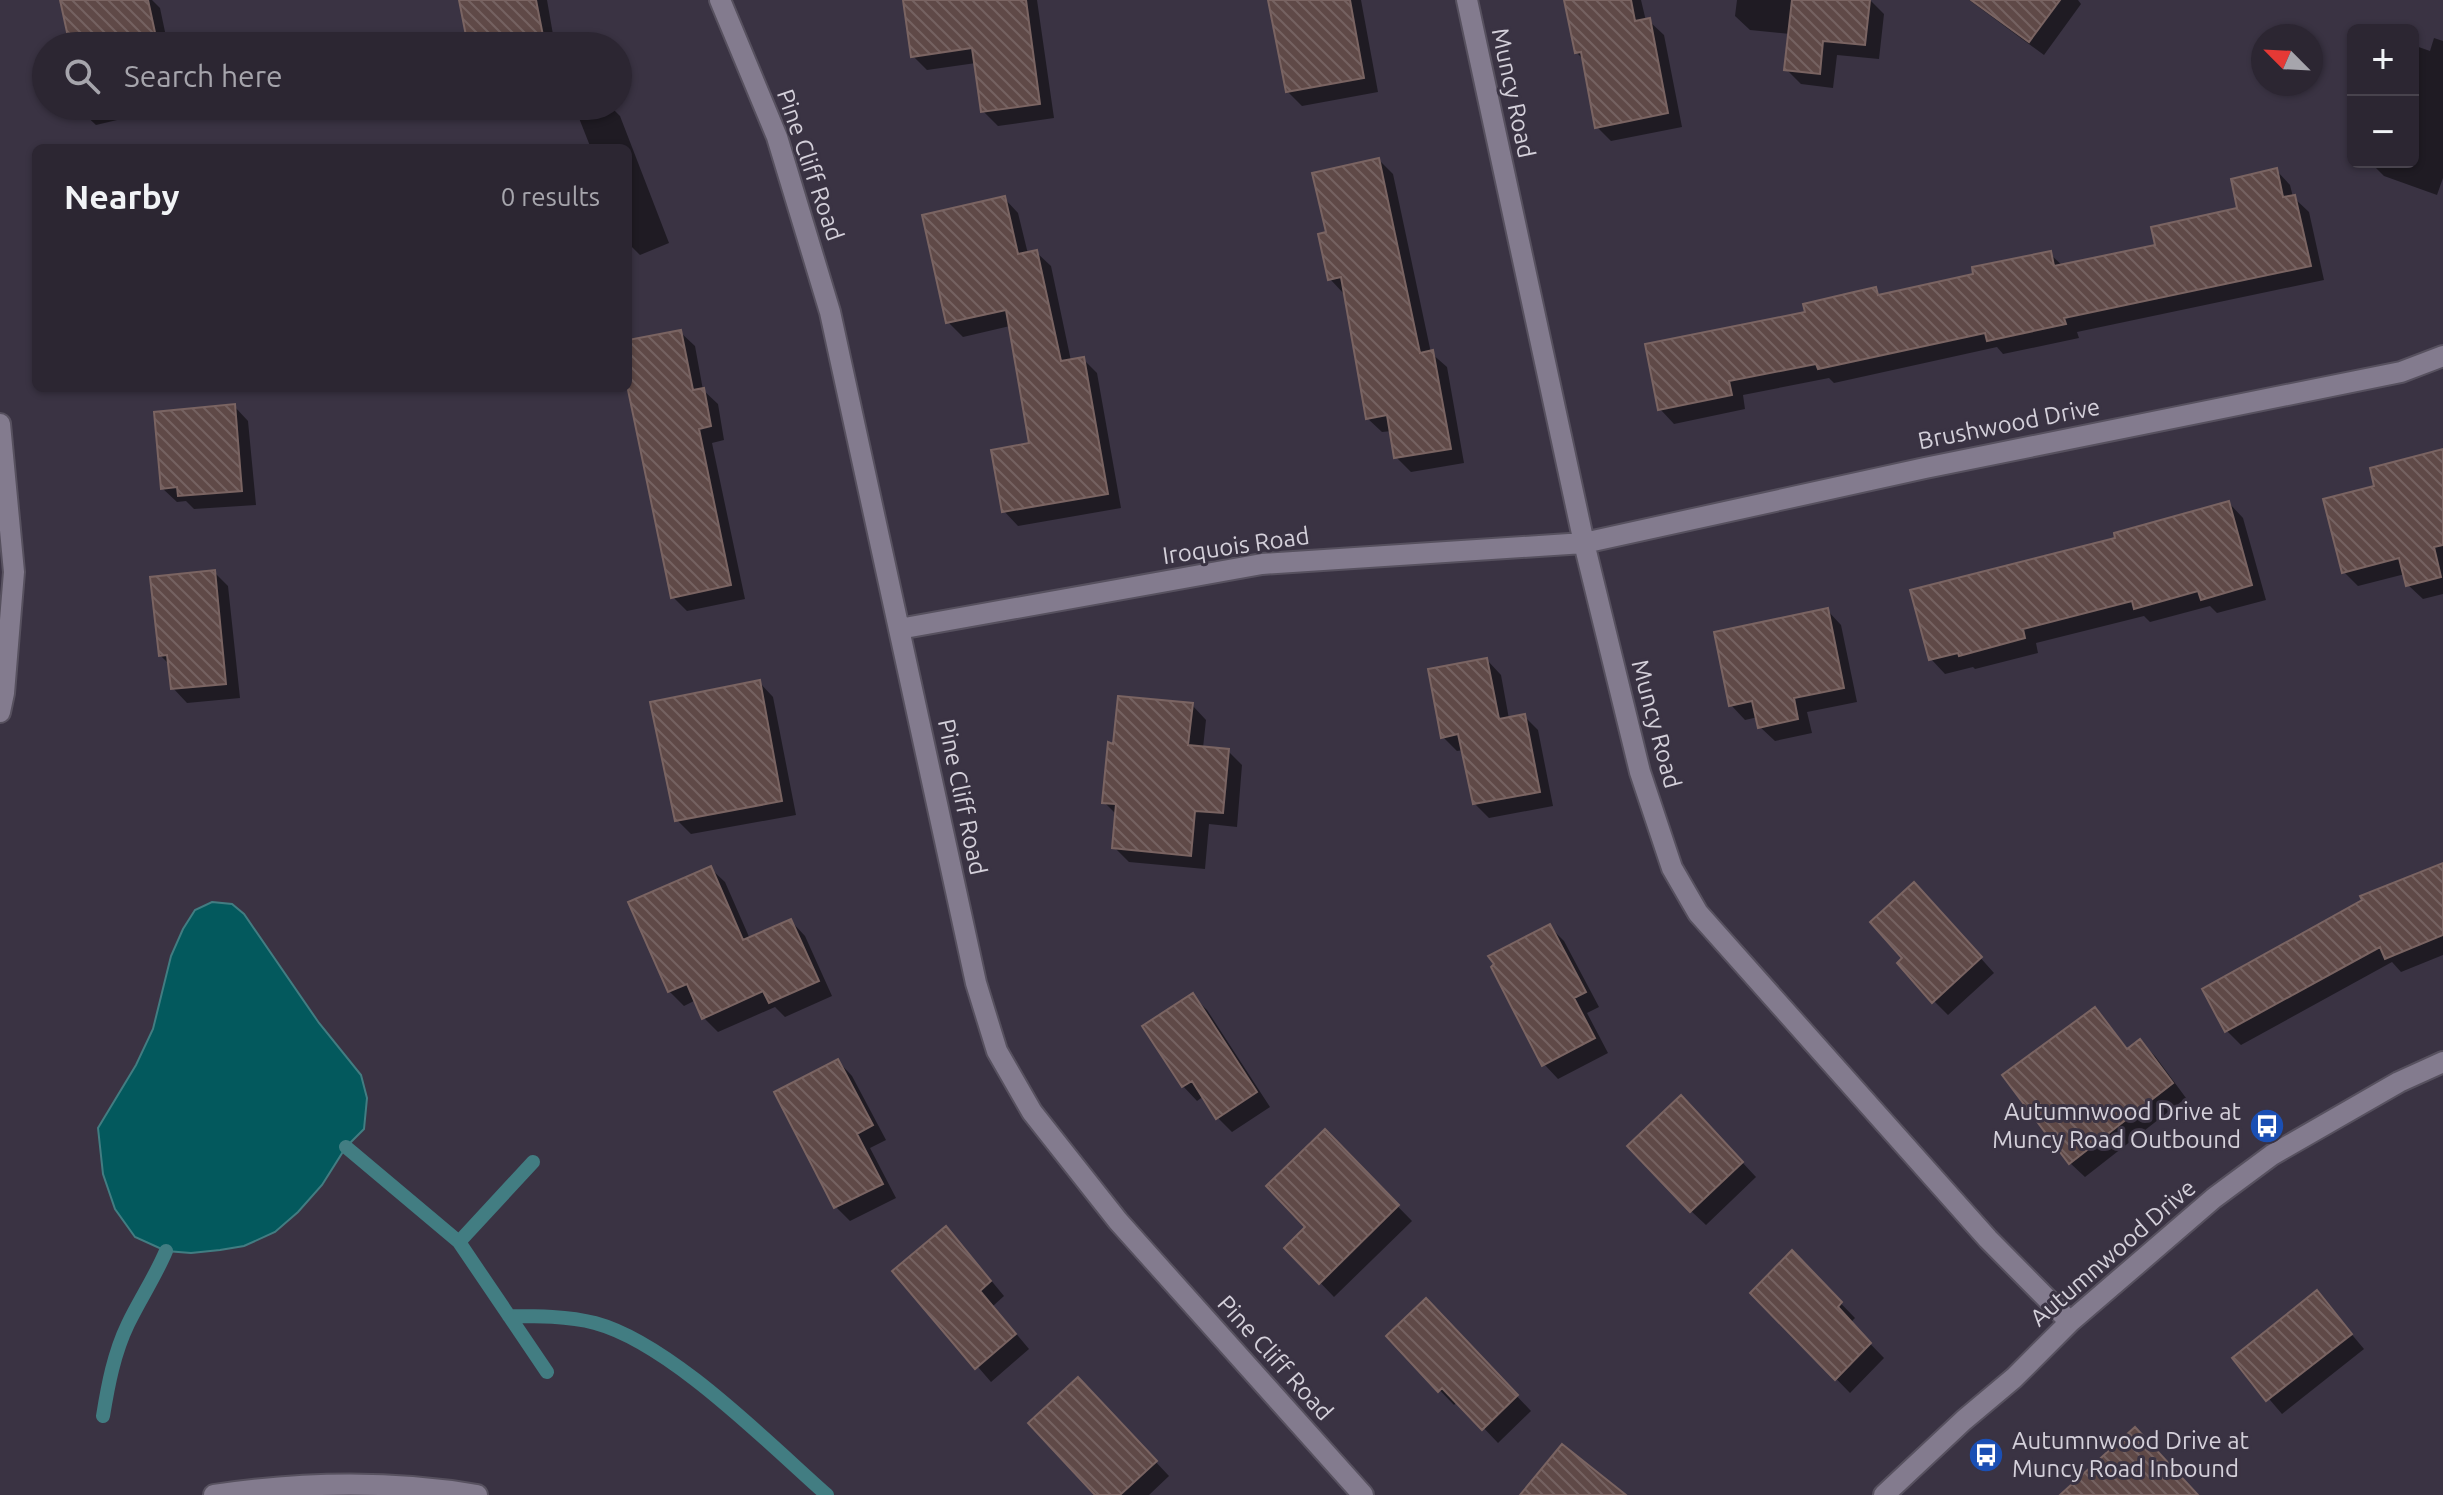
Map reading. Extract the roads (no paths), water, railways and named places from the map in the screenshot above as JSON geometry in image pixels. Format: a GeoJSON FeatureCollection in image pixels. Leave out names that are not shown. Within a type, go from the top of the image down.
{"type":"FeatureCollection","features":[{"type":"Feature","properties":{"kind":"street","name":"Pine Cliff Road"},"geometry":{"type":"LineString","coordinates":[[720,0],[777,137],[830,312],[976,983],[997,1051],[1032,1112],[1118,1221],[1363,1495]]}},
{"type":"Feature","properties":{"kind":"street","name":"Muncy Road"},"geometry":{"type":"LineString","coordinates":[[1467,0],[1584,543],[1640,772],[1672,868],[1698,913],[1988,1239],[2070,1322]]}},
{"type":"Feature","properties":{"kind":"street","name":"Brushwood Drive"},"geometry":{"type":"LineString","coordinates":[[1584,543],[1925,468],[2401,372],[2443,356]]}},
{"type":"Feature","properties":{"kind":"street"},"geometry":{"type":"LineString","coordinates":[[0,424],[14,572],[0,712]]}},
{"type":"Feature","properties":{"kind":"street","name":"Iroquois Road"},"geometry":{"type":"LineString","coordinates":[[899,629],[1262,564],[1584,543]]}},
{"type":"Feature","properties":{"kind":"street","name":"Autumnwood Drive"},"geometry":{"type":"LineString","coordinates":[[1884,1495],[2014,1378],[2070,1322],[2214,1198],[2272,1155],[2399,1082],[2443,1062]]}},
{"type":"Feature","properties":{"kind":"street"},"geometry":{"type":"LineString","coordinates":[[214,1495],[298,1486],[362,1484],[477,1495]]}},
{"type":"Feature","properties":{"kind":"waterway"},"geometry":{"type":"LineString","coordinates":[[346,1147],[459,1242],[547,1372]]}},
{"type":"Feature","properties":{"kind":"waterway"},"geometry":{"type":"LineString","coordinates":[[459,1242],[533,1162]]}},
{"type":"Feature","properties":{"kind":"waterway"},"geometry":{"type":"LineString","coordinates":[[103,1416],[112,1369],[123,1335],[166,1251]]}},
{"type":"Feature","properties":{"kind":"waterway"},"geometry":{"type":"LineString","coordinates":[[509,1316],[541,1316],[595,1323],[655,1351],[717,1397],[827,1495]]}},
{"type":"Feature","properties":{"kind":"place","name":"Autumnwood Drive at Muncy Road Outbound"},"geometry":{"type":"Point","coordinates":[2267,1126]}},
{"type":"Feature","properties":{"kind":"place","name":"Autumnwood Drive at Muncy Road Inbound"},"geometry":{"type":"Point","coordinates":[1986,1455]}}]}
